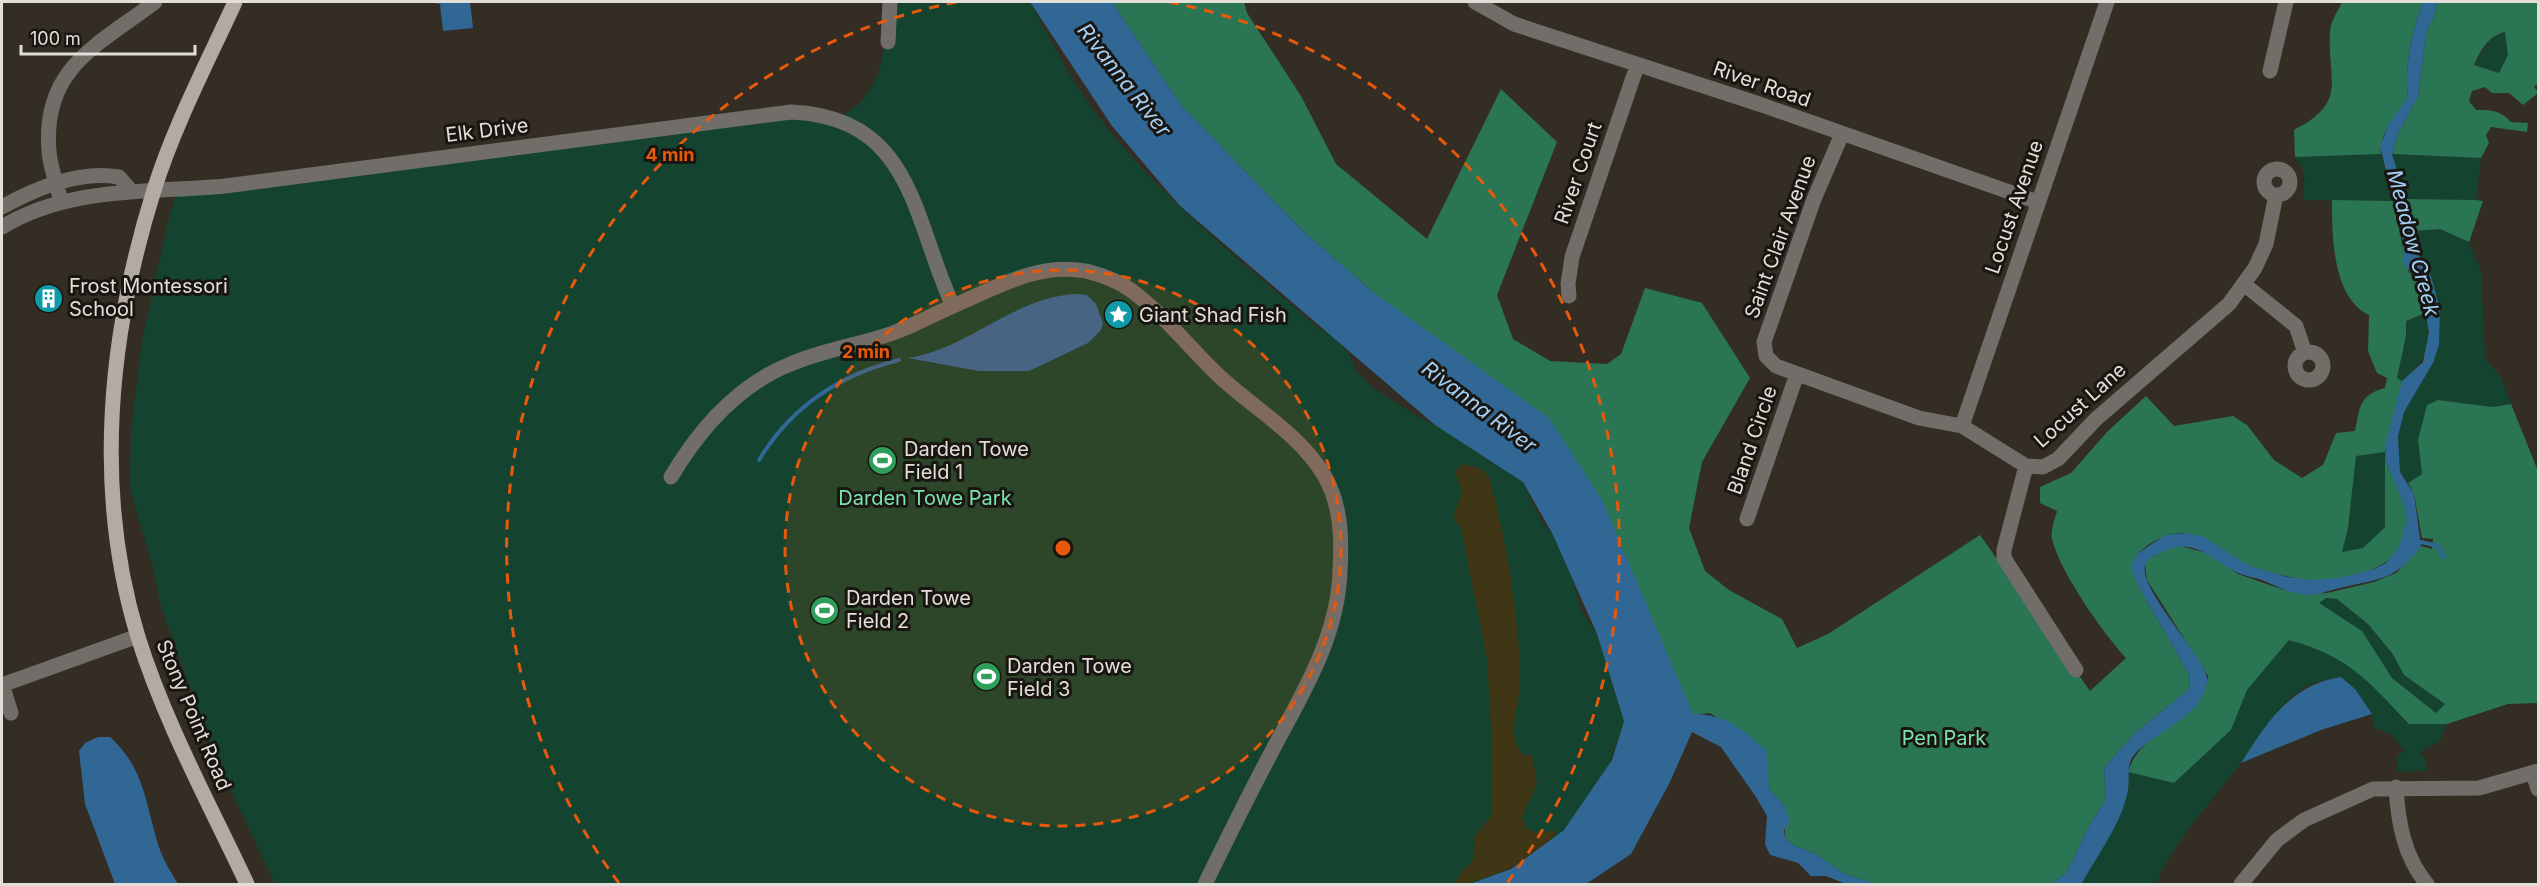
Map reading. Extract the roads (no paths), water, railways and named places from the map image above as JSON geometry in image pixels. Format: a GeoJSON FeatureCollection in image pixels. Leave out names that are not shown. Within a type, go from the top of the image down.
{"type":"FeatureCollection","features":[{"type":"Feature","properties":{"kind":"main road","name":"Stony Point Road"},"geometry":{"type":"LineString","coordinates":[[235,2],[154,189],[137,249],[121,324],[111,435],[115,526],[138,636],[172,724],[247,885]]}},
{"type":"Feature","properties":{"kind":"street"},"geometry":{"type":"LineString","coordinates":[[61,201],[49,153],[48,135],[51,113],[60,83],[76,62],[136,7],[155,2]]}},
{"type":"Feature","properties":{"kind":"street"},"geometry":{"type":"LineString","coordinates":[[888,42],[891,2]]}},
{"type":"Feature","properties":{"kind":"street","name":"River Road"},"geometry":{"type":"LineString","coordinates":[[1474,2],[1514,24],[2038,202]]}},
{"type":"Feature","properties":{"kind":"street","name":"Locust Avenue"},"geometry":{"type":"LineString","coordinates":[[1962,426],[2107,2]]}},
{"type":"Feature","properties":{"kind":"street"},"geometry":{"type":"LineString","coordinates":[[2270,71],[2286,2]]}},
{"type":"Feature","properties":{"kind":"street","name":"River Court"},"geometry":{"type":"LineString","coordinates":[[1569,296],[1568,284],[1572,257],[1637,66]]}},
{"type":"Feature","properties":{"kind":"street","name":"Elk Drive"},"geometry":{"type":"LineString","coordinates":[[2,227],[28,213],[61,201],[154,189],[225,186],[791,112],[824,117],[864,135],[880,147],[900,171],[915,198],[934,262],[953,306]]}},
{"type":"Feature","properties":{"kind":"street","name":"Saint Clair Avenue"},"geometry":{"type":"LineString","coordinates":[[1766,356],[1764,342],[1779,296],[1842,134]]}},
{"type":"Feature","properties":{"kind":"street"},"geometry":{"type":"LineString","coordinates":[[2,207],[27,193],[57,183],[95,176],[113,176],[125,182],[132,192]]}},
{"type":"Feature","properties":{"kind":"street","name":"Locust Lane"},"geometry":{"type":"LineString","coordinates":[[1766,356],[1776,366],[1919,418],[1962,426],[2026,466],[2043,467],[2058,459],[2096,419],[2220,314],[2244,285],[2266,244],[2276,195]]}},
{"type":"Feature","properties":{"kind":"street"},"geometry":{"type":"LineString","coordinates":[[671,477],[687,450],[718,413],[734,398],[772,373],[817,355],[892,333],[1022,276],[1042,271],[1086,271],[1117,282],[1147,303],[1217,375],[1311,456],[1329,485],[1337,509],[1341,538],[1338,596],[1332,625],[1316,666],[1205,885]]}},
{"type":"Feature","properties":{"kind":"street"},"geometry":{"type":"LineString","coordinates":[[2244,285],[2296,326],[2305,353]]}},
{"type":"Feature","properties":{"kind":"street","name":"Bland Circle"},"geometry":{"type":"LineString","coordinates":[[1747,519],[1797,374]]}},
{"type":"Feature","properties":{"kind":"street"},"geometry":{"type":"LineString","coordinates":[[2026,466],[2004,550],[2004,558],[2076,670]]}},
{"type":"Feature","properties":{"kind":"street"},"geometry":{"type":"LineString","coordinates":[[11,713],[2,684],[138,636]]}},
{"type":"Feature","properties":{"kind":"street"},"geometry":{"type":"LineString","coordinates":[[2241,885],[2277,840],[2304,820],[2373,789],[2479,788],[2535,772],[2538,789]]}},
{"type":"Feature","properties":{"kind":"street"},"geometry":{"type":"LineString","coordinates":[[2397,787],[2402,833],[2408,852],[2427,885]]}},
{"type":"Feature","properties":{"kind":"water"},"geometry":{"type":"Polygon","coordinates":[[[430,2],[470,2],[473,28],[443,31],[440,4],[430,2]]]}},
{"type":"Feature","properties":{"kind":"water","name":"Rivanna River"},"geometry":{"type":"Polygon","coordinates":[[[1030,2],[1112,2],[1181,105],[1301,229],[1373,292],[1549,418],[1602,500],[1693,714],[1724,720],[1741,729],[1766,750],[1769,789],[1785,807],[1790,822],[1784,830],[1785,838],[1793,845],[1815,854],[1845,874],[1876,884],[1846,884],[1826,876],[1811,876],[1798,863],[1770,855],[1765,844],[1767,816],[1756,797],[1721,747],[1692,732],[1669,784],[1631,854],[1586,884],[1470,884],[1511,869],[1564,830],[1612,760],[1624,721],[1597,634],[1553,535],[1523,482],[1435,425],[1179,205],[1112,126],[1030,2]]]}},
{"type":"Feature","properties":{"kind":"water","name":"Meadow Creek"},"geometry":{"type":"Polygon","coordinates":[[[2423,2],[2437,2],[2433,19],[2427,29],[2418,97],[2398,133],[2392,154],[2409,208],[2417,252],[2431,276],[2440,310],[2439,345],[2433,363],[2404,412],[2398,436],[2400,472],[2414,494],[2421,546],[2403,565],[2387,576],[2312,595],[2290,592],[2239,573],[2192,548],[2173,548],[2148,560],[2145,571],[2149,585],[2204,669],[2207,679],[2204,692],[2189,713],[2134,755],[2130,763],[2128,790],[2121,814],[2082,883],[2051,884],[2067,872],[2088,828],[2106,799],[2104,768],[2134,734],[2189,689],[2190,676],[2137,584],[2131,566],[2137,554],[2165,535],[2188,533],[2204,537],[2249,566],[2287,577],[2313,580],[2339,578],[2374,569],[2386,563],[2399,547],[2407,520],[2403,502],[2385,459],[2386,443],[2402,381],[2423,362],[2429,332],[2421,286],[2404,264],[2403,241],[2380,146],[2389,124],[2408,97],[2407,73],[2410,49],[2423,2]]]}},
{"type":"Feature","properties":{"kind":"water"},"geometry":{"type":"Polygon","coordinates":[[[1077,294],[1087,295],[1096,304],[1103,323],[1101,330],[1088,343],[1029,371],[979,371],[908,358],[952,344],[1033,303],[1077,294]]]}},
{"type":"Feature","properties":{"kind":"water"},"geometry":{"type":"Polygon","coordinates":[[[2341,677],[2355,689],[2372,714],[2321,730],[2241,763],[2260,733],[2294,697],[2323,681],[2341,677]]]}},
{"type":"Feature","properties":{"kind":"water"},"geometry":{"type":"Polygon","coordinates":[[[98,737],[110,737],[131,762],[143,788],[161,852],[178,884],[115,884],[85,804],[79,751],[85,743],[98,737]]]}},
{"type":"Feature","properties":{"kind":"waterway"},"geometry":{"type":"LineString","coordinates":[[759,460],[786,424],[818,396],[856,374],[899,360]]}},
{"type":"Feature","properties":{"kind":"waterway"},"geometry":{"type":"LineString","coordinates":[[2421,542],[2438,546],[2444,557]]}},
{"type":"Feature","properties":{"kind":"place","name":"Frost Montessori School"},"geometry":{"type":"Point","coordinates":[48,298]}},
{"type":"Feature","properties":{"kind":"place","name":"Giant Shad Fish"},"geometry":{"type":"Point","coordinates":[1118,315]}},
{"type":"Feature","properties":{"kind":"place","name":"Darden Towe Field 1"},"geometry":{"type":"Point","coordinates":[883,461]}},
{"type":"Feature","properties":{"kind":"place","name":"Darden Towe Field 2"},"geometry":{"type":"Point","coordinates":[825,610]}},
{"type":"Feature","properties":{"kind":"place","name":"Darden Towe Field 3"},"geometry":{"type":"Point","coordinates":[986,677]}},
{"type":"Feature","properties":{"kind":"park label","name":"Darden Towe Park"},"geometry":{"type":"Point","coordinates":[925,498]}},
{"type":"Feature","properties":{"kind":"park label","name":"Pen Park"},"geometry":{"type":"Point","coordinates":[1944,738]}}]}
